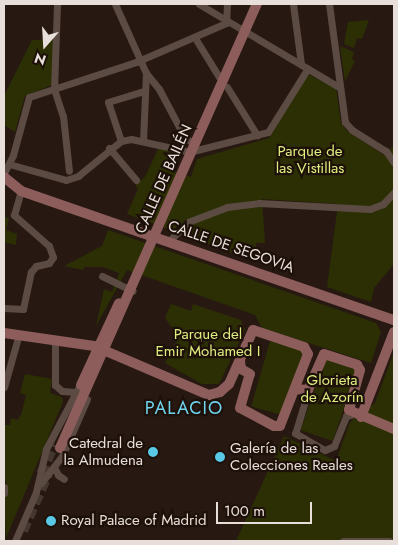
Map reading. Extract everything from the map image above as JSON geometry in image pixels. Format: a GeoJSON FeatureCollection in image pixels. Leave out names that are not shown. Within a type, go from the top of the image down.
{"type":"FeatureCollection","features":[{"type":"Feature","properties":{"kind":"street"},"geometry":{"type":"LineString","coordinates":[[57,4],[54,88],[63,116],[69,172]]}},
{"type":"Feature","properties":{"kind":"street"},"geometry":{"type":"LineString","coordinates":[[115,4],[146,72],[159,89],[190,148]]}},
{"type":"Feature","properties":{"kind":"street"},"geometry":{"type":"LineString","coordinates":[[199,4],[226,23],[339,87]]}},
{"type":"Feature","properties":{"kind":"street"},"geometry":{"type":"LineString","coordinates":[[226,23],[227,4]]}},
{"type":"Feature","properties":{"kind":"street","name":"CALLE DE BAILÉN"},"geometry":{"type":"LineString","coordinates":[[190,148],[242,31],[251,4]]}},
{"type":"Feature","properties":{"kind":"street","name":"CALLE DE BAILÉN"},"geometry":{"type":"LineString","coordinates":[[57,447],[101,349],[129,294],[219,77],[257,4]]}},
{"type":"Feature","properties":{"kind":"street"},"geometry":{"type":"LineString","coordinates":[[293,4],[301,64]]}},
{"type":"Feature","properties":{"kind":"street"},"geometry":{"type":"LineString","coordinates":[[330,4],[341,74],[339,87],[348,126],[376,144],[394,163]]}},
{"type":"Feature","properties":{"kind":"street"},"geometry":{"type":"LineString","coordinates":[[4,172],[9,164],[27,100],[54,88],[142,60],[226,23]]}},
{"type":"Feature","properties":{"kind":"street"},"geometry":{"type":"LineString","coordinates":[[195,38],[219,77]]}},
{"type":"Feature","properties":{"kind":"street"},"geometry":{"type":"LineString","coordinates":[[9,164],[66,180],[78,176],[109,148],[121,141],[143,141],[190,148],[268,132],[308,68]]}},
{"type":"Feature","properties":{"kind":"street"},"geometry":{"type":"LineString","coordinates":[[143,141],[146,72]]}},
{"type":"Feature","properties":{"kind":"street"},"geometry":{"type":"LineString","coordinates":[[227,87],[257,135]]}},
{"type":"Feature","properties":{"kind":"street"},"geometry":{"type":"LineString","coordinates":[[121,141],[108,102],[144,91]]}},
{"type":"Feature","properties":{"kind":"street"},"geometry":{"type":"LineString","coordinates":[[109,148],[136,180]]}},
{"type":"Feature","properties":{"kind":"street","name":"CALLE DE SEGOVIA"},"geometry":{"type":"LineString","coordinates":[[4,177],[21,191],[394,320]]}},
{"type":"Feature","properties":{"kind":"street"},"geometry":{"type":"LineString","coordinates":[[4,301],[4,309],[20,310],[24,306],[31,272],[36,266],[52,260],[49,246],[13,214],[21,191]]}},
{"type":"Feature","properties":{"kind":"street"},"geometry":{"type":"LineString","coordinates":[[168,242],[188,222],[228,207],[259,203],[370,209],[383,204],[394,192]]}},
{"type":"Feature","properties":{"kind":"street"},"geometry":{"type":"LineString","coordinates":[[102,276],[129,294]]}},
{"type":"Feature","properties":{"kind":"street"},"geometry":{"type":"LineString","coordinates":[[4,334],[55,339],[101,349],[200,392],[216,394],[225,389],[232,379],[253,330],[306,348],[308,354],[299,391],[282,424],[274,426],[240,408],[250,374],[243,372],[232,379]]}},
{"type":"Feature","properties":{"kind":"street"},"geometry":{"type":"LineString","coordinates":[[358,416],[394,332]]}},
{"type":"Feature","properties":{"kind":"street"},"geometry":{"type":"LineString","coordinates":[[4,387],[19,334]]}},
{"type":"Feature","properties":{"kind":"street"},"geometry":{"type":"LineString","coordinates":[[55,339],[55,385],[62,391],[76,392]]}},
{"type":"Feature","properties":{"kind":"street"},"geometry":{"type":"LineString","coordinates":[[299,391],[310,388],[324,354],[357,365],[360,370],[348,406],[358,416]]}},
{"type":"Feature","properties":{"kind":"street"},"geometry":{"type":"LineString","coordinates":[[240,361],[243,372]]}},
{"type":"Feature","properties":{"kind":"street","name":"CALLE DE BAILÉN"},"geometry":{"type":"LineString","coordinates":[[15,541],[36,492],[46,449],[76,392],[95,363]]}},
{"type":"Feature","properties":{"kind":"street","name":"CALLE DE BAILÉN"},"geometry":{"type":"LineString","coordinates":[[36,492],[62,456],[82,412],[95,363]]}},
{"type":"Feature","properties":{"kind":"street"},"geometry":{"type":"LineString","coordinates":[[299,391],[306,400],[295,433],[325,450],[334,446],[346,416],[358,416],[394,429]]}},
{"type":"Feature","properties":{"kind":"street"},"geometry":{"type":"LineString","coordinates":[[54,467],[58,475],[64,479]]}},
{"type":"Feature","properties":{"kind":"street"},"geometry":{"type":"LineString","coordinates":[[4,488],[4,493]]}},
{"type":"Feature","properties":{"kind":"street"},"geometry":{"type":"LineString","coordinates":[[343,541],[389,541]]}},
{"type":"Feature","properties":{"kind":"green space"},"geometry":{"type":"Polygon","coordinates":[[[369,20],[362,39],[357,38],[354,48],[344,44],[348,22],[369,20]]]}},
{"type":"Feature","properties":{"kind":"green space"},"geometry":{"type":"Polygon","coordinates":[[[55,39],[52,85],[25,96],[15,132],[4,125],[4,96],[32,40],[55,39]]]}},
{"type":"Feature","properties":{"kind":"green space"},"geometry":{"type":"Polygon","coordinates":[[[340,46],[354,52],[352,59],[355,61],[345,81],[340,46]]]}},
{"type":"Feature","properties":{"kind":"green space","name":"Parque de las Vistillas"},"geometry":{"type":"Polygon","coordinates":[[[308,74],[336,89],[341,123],[347,131],[384,155],[394,146],[394,264],[374,288],[371,302],[327,287],[338,204],[262,199],[265,243],[256,243],[257,262],[127,214],[138,189],[135,185],[145,177],[159,147],[178,152],[171,171],[191,177],[197,159],[269,138],[308,74]]]}},
{"type":"Feature","properties":{"kind":"green space"},"geometry":{"type":"Polygon","coordinates":[[[4,217],[9,218],[6,230],[17,234],[16,245],[4,242],[4,217]]]}},
{"type":"Feature","properties":{"kind":"green space"},"geometry":{"type":"Polygon","coordinates":[[[108,230],[376,323],[381,332],[371,363],[262,328],[255,315],[127,270],[96,326],[104,289],[112,292],[119,273],[103,267],[85,267],[83,270],[64,266],[102,246],[108,230]]]}},
{"type":"Feature","properties":{"kind":"green space","name":"Parque del Emir Mohamed I"},"geometry":{"type":"Polygon","coordinates":[[[171,304],[191,311],[193,304],[241,320],[245,330],[219,384],[202,384],[165,363],[179,337],[165,318],[171,304]]]}},
{"type":"Feature","properties":{"kind":"green space"},"geometry":{"type":"Polygon","coordinates":[[[270,341],[304,351],[285,416],[251,406],[270,341]]]}},
{"type":"Feature","properties":{"kind":"green space"},"geometry":{"type":"Polygon","coordinates":[[[394,352],[394,541],[236,541],[284,436],[336,461],[350,422],[375,403],[394,352]]]}},
{"type":"Feature","properties":{"kind":"green space","name":"Glorieta de Azorín"},"geometry":{"type":"Polygon","coordinates":[[[325,359],[357,370],[333,441],[301,430],[325,359]]]}},
{"type":"Feature","properties":{"kind":"green space"},"geometry":{"type":"Polygon","coordinates":[[[25,374],[52,379],[50,393],[62,397],[63,402],[6,538],[4,497],[8,489],[4,475],[4,425],[10,425],[11,418],[18,420],[22,412],[26,395],[20,393],[25,374]]]}},
{"type":"Feature","properties":{"kind":"tunnel"},"geometry":{"type":"LineString","coordinates":[[41,474],[54,445]]}},
{"type":"Feature","properties":{"kind":"tunnel"},"geometry":{"type":"LineString","coordinates":[[23,531],[48,474]]}},
{"type":"Feature","properties":{"kind":"place","name":"Catedral de la Almudena"},"geometry":{"type":"Point","coordinates":[153,452]}},
{"type":"Feature","properties":{"kind":"place","name":"Galería de las Colecciones Reales"},"geometry":{"type":"Point","coordinates":[220,457]}},
{"type":"Feature","properties":{"kind":"place","name":"Royal Palace of Madrid"},"geometry":{"type":"Point","coordinates":[51,521]}},
{"type":"Feature","properties":{"kind":"district","name":"PALACIO"},"geometry":{"type":"Point","coordinates":[184,408]}}]}
